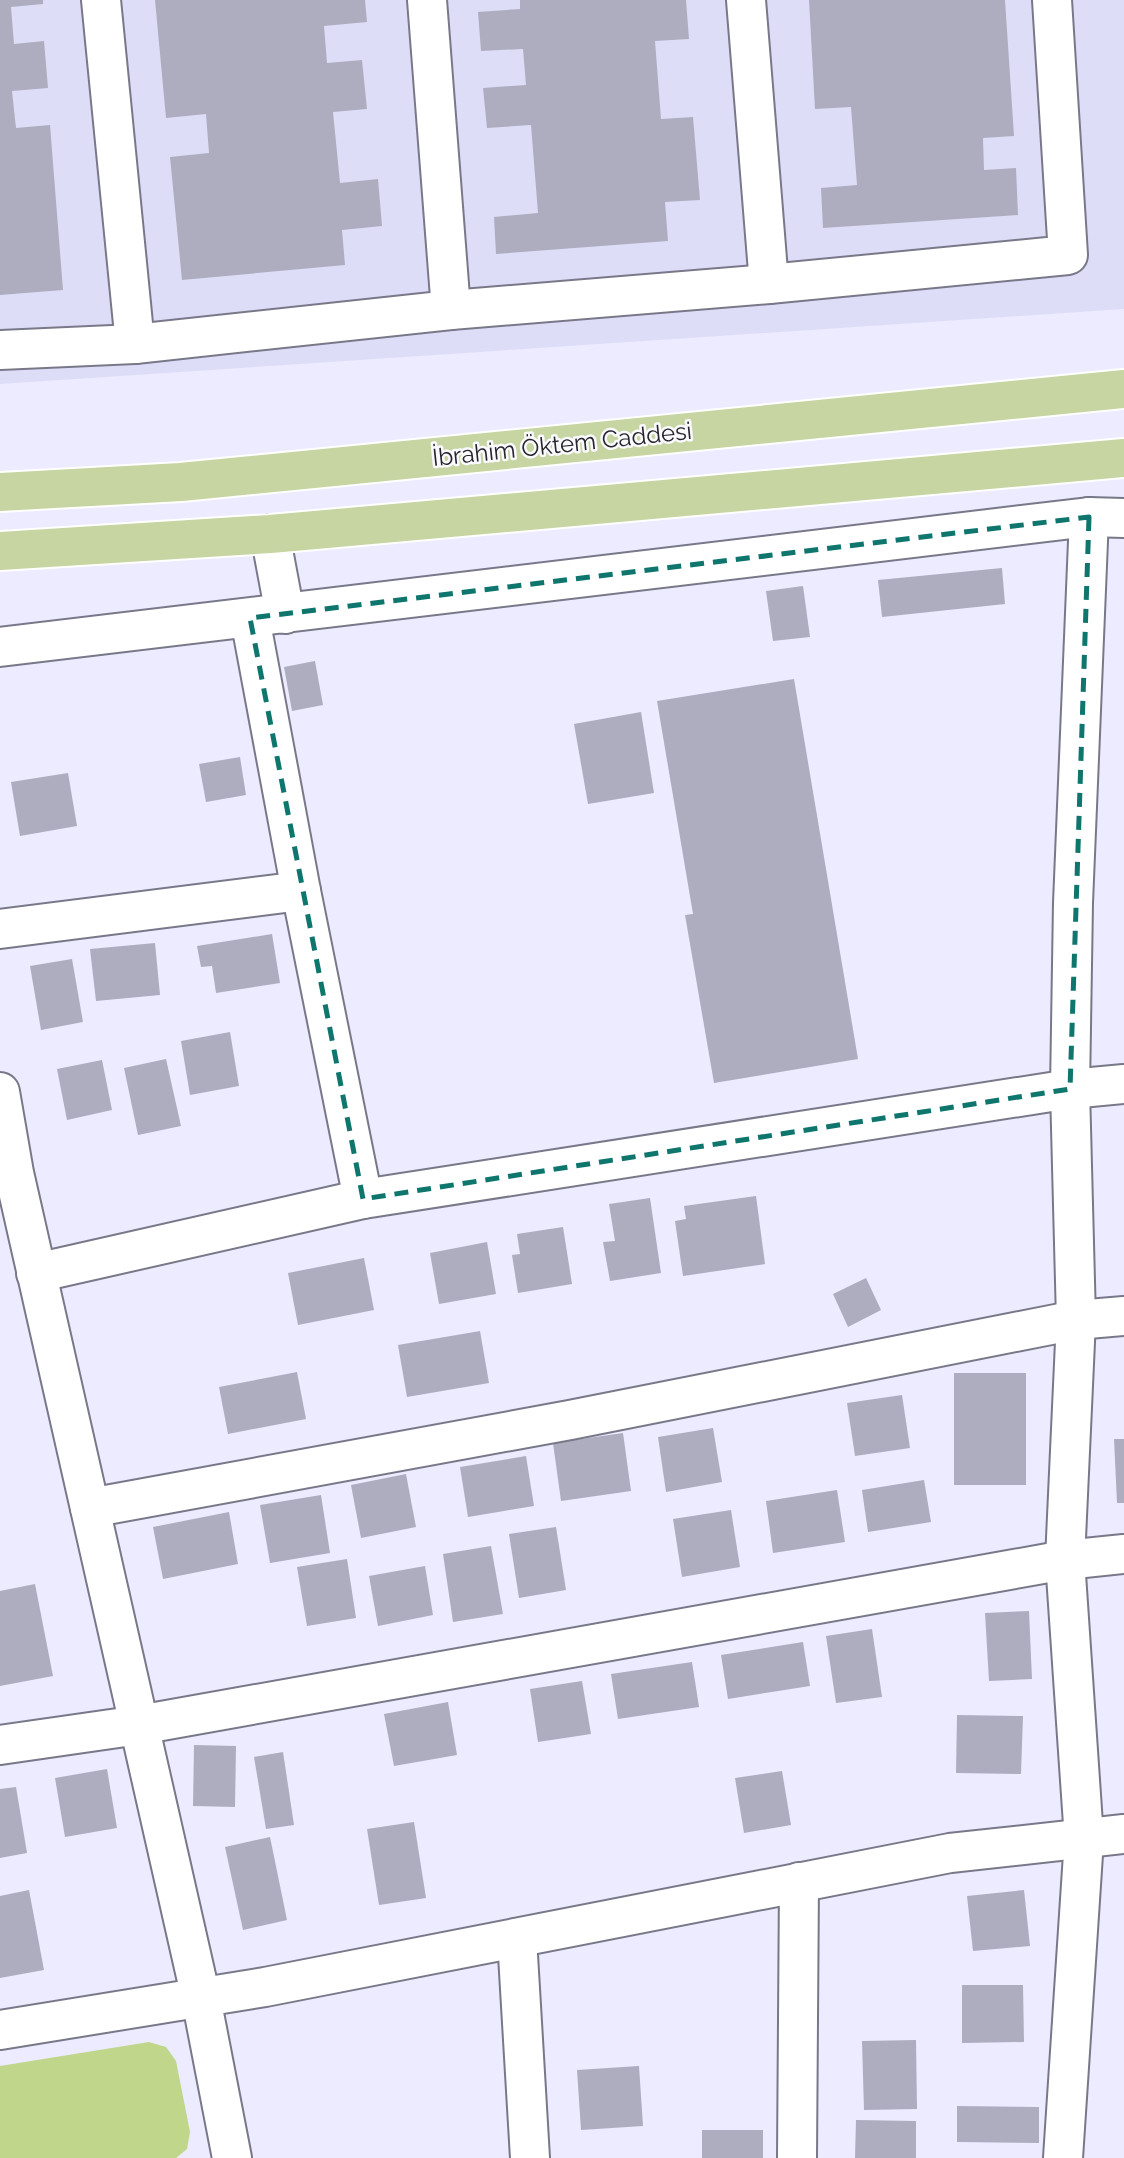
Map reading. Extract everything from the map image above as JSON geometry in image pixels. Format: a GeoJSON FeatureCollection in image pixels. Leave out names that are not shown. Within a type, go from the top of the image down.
{"type":"FeatureCollection","features":[{"type":"Feature","properties":{"kind":"main road","name":"İbrahim Öktem Caddesi"},"geometry":{"type":"LineString","coordinates":[[0,492],[181,482],[1124,389]]}},
{"type":"Feature","properties":{"kind":"main road"},"geometry":{"type":"LineString","coordinates":[[0,551],[270,534],[1124,458]]}},
{"type":"Feature","properties":{"kind":"street"},"geometry":{"type":"LineString","coordinates":[[101,0],[135,344]]}},
{"type":"Feature","properties":{"kind":"street"},"geometry":{"type":"LineString","coordinates":[[427,0],[451,310]]}},
{"type":"Feature","properties":{"kind":"street"},"geometry":{"type":"LineString","coordinates":[[746,0],[769,284]]}},
{"type":"Feature","properties":{"kind":"street"},"geometry":{"type":"LineString","coordinates":[[0,350],[135,344],[451,310],[769,284],[1068,255],[1052,0]]}},
{"type":"Feature","properties":{"kind":"street"},"geometry":{"type":"LineString","coordinates":[[0,647],[1107,518],[1073,903],[1070,1089],[1076,1320],[1065,1560],[1084,1839],[1063,2158]]}},
{"type":"Feature","properties":{"kind":"street"},"geometry":{"type":"LineString","coordinates":[[270,534],[267,616],[301,891],[363,1199]]}},
{"type":"Feature","properties":{"kind":"street"},"geometry":{"type":"LineString","coordinates":[[0,929],[301,891]]}},
{"type":"Feature","properties":{"kind":"street"},"geometry":{"type":"LineString","coordinates":[[36,1273],[363,1199],[1070,1089],[1124,1084]]}},
{"type":"Feature","properties":{"kind":"street"},"geometry":{"type":"LineString","coordinates":[[0,1092],[36,1273],[201,1997],[232,2158]]}},
{"type":"Feature","properties":{"kind":"street"},"geometry":{"type":"LineString","coordinates":[[90,1508],[570,1420],[1076,1320],[1124,1316]]}},
{"type":"Feature","properties":{"kind":"street"},"geometry":{"type":"LineString","coordinates":[[0,1745],[139,1725],[1065,1560],[1124,1554]]}},
{"type":"Feature","properties":{"kind":"street"},"geometry":{"type":"LineString","coordinates":[[0,2030],[265,1987],[950,1853],[1124,1834]]}},
{"type":"Feature","properties":{"kind":"street"},"geometry":{"type":"LineString","coordinates":[[797,2158],[799,1882]]}},
{"type":"Feature","properties":{"kind":"street"},"geometry":{"type":"LineString","coordinates":[[517,1938],[530,2158]]}},
{"type":"Feature","properties":{"kind":"highlighted area"},"geometry":{"type":"Polygon","coordinates":[[[1089,517],[1070,1089],[363,1199],[250,618],[1089,517]]]}},
{"type":"Feature","properties":{"kind":"shaded area"},"geometry":{"type":"Polygon","coordinates":[[[0,0],[1124,0],[1124,309],[0,384],[0,0]]]}},
{"type":"Feature","properties":{"kind":"green space"},"geometry":{"type":"Polygon","coordinates":[[[149,2042],[166,2047],[176,2061],[190,2132],[187,2149],[176,2158],[0,2158],[0,2066],[149,2042]]]}},
{"type":"Feature","properties":{"kind":"building"},"geometry":{"type":"Polygon","coordinates":[[[0,0],[43,0],[43,4],[11,7],[14,44],[44,41],[48,88],[12,91],[16,128],[50,125],[63,290],[0,295],[0,0]]]}},
{"type":"Feature","properties":{"kind":"building"},"geometry":{"type":"Polygon","coordinates":[[[155,0],[365,0],[367,22],[324,26],[327,63],[362,60],[367,109],[333,112],[340,183],[378,179],[382,226],[342,230],[345,265],[182,280],[170,157],[209,153],[206,114],[166,118],[155,0]]]}},
{"type":"Feature","properties":{"kind":"building"},"geometry":{"type":"Polygon","coordinates":[[[520,0],[686,0],[689,39],[655,41],[661,119],[693,117],[700,200],[665,202],[668,241],[496,254],[494,217],[538,213],[531,125],[487,128],[483,88],[526,85],[523,49],[481,51],[478,12],[520,9],[520,0]]]}},
{"type":"Feature","properties":{"kind":"building"},"geometry":{"type":"Polygon","coordinates":[[[809,0],[1005,0],[1014,136],[983,138],[984,170],[1016,168],[1018,215],[823,228],[821,188],[857,185],[851,107],[815,109],[809,0]]]}},
{"type":"Feature","properties":{"kind":"building"},"geometry":{"type":"Polygon","coordinates":[[[1002,568],[1005,604],[882,617],[878,580],[1002,568]]]}},
{"type":"Feature","properties":{"kind":"building"},"geometry":{"type":"Polygon","coordinates":[[[803,586],[810,637],[773,641],[766,591],[803,586]]]}},
{"type":"Feature","properties":{"kind":"building"},"geometry":{"type":"Polygon","coordinates":[[[315,661],[323,705],[292,711],[284,667],[315,661]]]}},
{"type":"Feature","properties":{"kind":"building"},"geometry":{"type":"Polygon","coordinates":[[[794,679],[858,1059],[714,1083],[685,915],[693,914],[657,701],[794,679]]]}},
{"type":"Feature","properties":{"kind":"building"},"geometry":{"type":"Polygon","coordinates":[[[641,712],[654,793],[588,804],[574,724],[641,712]]]}},
{"type":"Feature","properties":{"kind":"building"},"geometry":{"type":"Polygon","coordinates":[[[240,757],[246,795],[206,802],[199,764],[240,757]]]}},
{"type":"Feature","properties":{"kind":"building"},"geometry":{"type":"Polygon","coordinates":[[[68,773],[77,826],[20,836],[11,782],[68,773]]]}},
{"type":"Feature","properties":{"kind":"building"},"geometry":{"type":"Polygon","coordinates":[[[272,934],[280,983],[216,993],[212,966],[201,967],[197,946],[272,934]]]}},
{"type":"Feature","properties":{"kind":"building"},"geometry":{"type":"Polygon","coordinates":[[[155,943],[160,995],[96,1001],[90,949],[155,943]]]}},
{"type":"Feature","properties":{"kind":"building"},"geometry":{"type":"Polygon","coordinates":[[[72,959],[83,1022],[41,1030],[30,966],[72,959]]]}},
{"type":"Feature","properties":{"kind":"building"},"geometry":{"type":"Polygon","coordinates":[[[230,1032],[239,1086],[190,1095],[181,1041],[230,1032]]]}},
{"type":"Feature","properties":{"kind":"building"},"geometry":{"type":"Polygon","coordinates":[[[166,1059],[181,1126],[138,1135],[124,1068],[166,1059]]]}},
{"type":"Feature","properties":{"kind":"building"},"geometry":{"type":"Polygon","coordinates":[[[102,1060],[112,1110],[67,1120],[57,1069],[102,1060]]]}},
{"type":"Feature","properties":{"kind":"building"},"geometry":{"type":"Polygon","coordinates":[[[756,1196],[765,1264],[683,1276],[675,1221],[686,1219],[684,1206],[756,1196]]]}},
{"type":"Feature","properties":{"kind":"building"},"geometry":{"type":"Polygon","coordinates":[[[650,1198],[661,1273],[610,1281],[603,1242],[615,1241],[609,1204],[650,1198]]]}},
{"type":"Feature","properties":{"kind":"building"},"geometry":{"type":"Polygon","coordinates":[[[563,1227],[572,1284],[518,1293],[512,1255],[520,1254],[517,1234],[563,1227]]]}},
{"type":"Feature","properties":{"kind":"building"},"geometry":{"type":"Polygon","coordinates":[[[487,1242],[496,1294],[439,1304],[430,1253],[487,1242]]]}},
{"type":"Feature","properties":{"kind":"building"},"geometry":{"type":"Polygon","coordinates":[[[364,1258],[374,1310],[298,1325],[288,1273],[364,1258]]]}},
{"type":"Feature","properties":{"kind":"building"},"geometry":{"type":"Polygon","coordinates":[[[866,1278],[881,1310],[848,1327],[833,1294],[866,1278]]]}},
{"type":"Feature","properties":{"kind":"building"},"geometry":{"type":"Polygon","coordinates":[[[480,1331],[489,1383],[407,1397],[398,1345],[480,1331]]]}},
{"type":"Feature","properties":{"kind":"building"},"geometry":{"type":"Polygon","coordinates":[[[297,1372],[306,1419],[228,1434],[219,1387],[297,1372]]]}},
{"type":"Feature","properties":{"kind":"building"},"geometry":{"type":"Polygon","coordinates":[[[954,1373],[1026,1373],[1026,1485],[954,1485],[954,1373]]]}},
{"type":"Feature","properties":{"kind":"building"},"geometry":{"type":"Polygon","coordinates":[[[902,1395],[910,1448],[855,1456],[847,1403],[902,1395]]]}},
{"type":"Feature","properties":{"kind":"building"},"geometry":{"type":"Polygon","coordinates":[[[713,1428],[722,1482],[666,1492],[658,1437],[713,1428]]]}},
{"type":"Feature","properties":{"kind":"building"},"geometry":{"type":"Polygon","coordinates":[[[623,1433],[631,1491],[561,1501],[553,1443],[623,1433]]]}},
{"type":"Feature","properties":{"kind":"building"},"geometry":{"type":"Polygon","coordinates":[[[1114,1439],[1124,1439],[1124,1503],[1117,1503],[1114,1439]]]}},
{"type":"Feature","properties":{"kind":"building"},"geometry":{"type":"Polygon","coordinates":[[[526,1456],[534,1506],[468,1517],[460,1467],[526,1456]]]}},
{"type":"Feature","properties":{"kind":"building"},"geometry":{"type":"Polygon","coordinates":[[[406,1474],[416,1527],[361,1538],[351,1485],[406,1474]]]}},
{"type":"Feature","properties":{"kind":"building"},"geometry":{"type":"Polygon","coordinates":[[[924,1480],[931,1522],[868,1532],[862,1490],[924,1480]]]}},
{"type":"Feature","properties":{"kind":"building"},"geometry":{"type":"Polygon","coordinates":[[[837,1490],[845,1542],[773,1553],[766,1501],[837,1490]]]}},
{"type":"Feature","properties":{"kind":"building"},"geometry":{"type":"Polygon","coordinates":[[[321,1495],[330,1553],[270,1563],[260,1505],[321,1495]]]}},
{"type":"Feature","properties":{"kind":"building"},"geometry":{"type":"Polygon","coordinates":[[[731,1510],[740,1567],[682,1577],[673,1519],[731,1510]]]}},
{"type":"Feature","properties":{"kind":"building"},"geometry":{"type":"Polygon","coordinates":[[[229,1512],[238,1564],[163,1579],[153,1527],[229,1512]]]}},
{"type":"Feature","properties":{"kind":"building"},"geometry":{"type":"Polygon","coordinates":[[[556,1527],[566,1590],[519,1598],[509,1534],[556,1527]]]}},
{"type":"Feature","properties":{"kind":"building"},"geometry":{"type":"Polygon","coordinates":[[[491,1546],[503,1614],[453,1622],[443,1554],[491,1546]]]}},
{"type":"Feature","properties":{"kind":"building"},"geometry":{"type":"Polygon","coordinates":[[[347,1559],[356,1618],[307,1626],[297,1567],[347,1559]]]}},
{"type":"Feature","properties":{"kind":"building"},"geometry":{"type":"Polygon","coordinates":[[[425,1566],[433,1615],[378,1626],[369,1576],[425,1566]]]}},
{"type":"Feature","properties":{"kind":"building"},"geometry":{"type":"Polygon","coordinates":[[[35,1584],[53,1676],[0,1686],[0,1591],[35,1584]]]}},
{"type":"Feature","properties":{"kind":"building"},"geometry":{"type":"Polygon","coordinates":[[[1029,1611],[1032,1679],[989,1681],[985,1613],[1029,1611]]]}},
{"type":"Feature","properties":{"kind":"building"},"geometry":{"type":"Polygon","coordinates":[[[872,1629],[882,1697],[836,1703],[826,1636],[872,1629]]]}},
{"type":"Feature","properties":{"kind":"building"},"geometry":{"type":"Polygon","coordinates":[[[803,1642],[810,1686],[728,1699],[721,1655],[803,1642]]]}},
{"type":"Feature","properties":{"kind":"building"},"geometry":{"type":"Polygon","coordinates":[[[692,1662],[699,1707],[618,1719],[611,1674],[692,1662]]]}},
{"type":"Feature","properties":{"kind":"building"},"geometry":{"type":"Polygon","coordinates":[[[582,1681],[591,1734],[538,1742],[530,1689],[582,1681]]]}},
{"type":"Feature","properties":{"kind":"building"},"geometry":{"type":"Polygon","coordinates":[[[448,1702],[457,1755],[394,1766],[384,1714],[448,1702]]]}},
{"type":"Feature","properties":{"kind":"building"},"geometry":{"type":"Polygon","coordinates":[[[957,1715],[1023,1716],[1021,1774],[956,1773],[957,1715]]]}},
{"type":"Feature","properties":{"kind":"building"},"geometry":{"type":"Polygon","coordinates":[[[194,1745],[236,1746],[235,1807],[193,1806],[194,1745]]]}},
{"type":"Feature","properties":{"kind":"building"},"geometry":{"type":"Polygon","coordinates":[[[283,1752],[294,1825],[266,1829],[254,1757],[283,1752]]]}},
{"type":"Feature","properties":{"kind":"building"},"geometry":{"type":"Polygon","coordinates":[[[107,1769],[117,1828],[65,1837],[55,1778],[107,1769]]]}},
{"type":"Feature","properties":{"kind":"building"},"geometry":{"type":"Polygon","coordinates":[[[782,1771],[791,1825],[744,1833],[735,1778],[782,1771]]]}},
{"type":"Feature","properties":{"kind":"building"},"geometry":{"type":"Polygon","coordinates":[[[16,1787],[27,1853],[0,1858],[0,1789],[16,1787]]]}},
{"type":"Feature","properties":{"kind":"building"},"geometry":{"type":"Polygon","coordinates":[[[414,1822],[426,1898],[379,1905],[367,1829],[414,1822]]]}},
{"type":"Feature","properties":{"kind":"building"},"geometry":{"type":"Polygon","coordinates":[[[270,1837],[287,1920],[243,1930],[225,1847],[270,1837]]]}},
{"type":"Feature","properties":{"kind":"building"},"geometry":{"type":"Polygon","coordinates":[[[29,1890],[44,1970],[0,1978],[0,1896],[29,1890]]]}},
{"type":"Feature","properties":{"kind":"building"},"geometry":{"type":"Polygon","coordinates":[[[1024,1890],[1030,1946],[973,1951],[967,1896],[1024,1890]]]}},
{"type":"Feature","properties":{"kind":"building"},"geometry":{"type":"Polygon","coordinates":[[[962,1985],[1023,1985],[1024,2042],[962,2043],[962,1985]]]}},
{"type":"Feature","properties":{"kind":"building"},"geometry":{"type":"Polygon","coordinates":[[[916,2040],[917,2109],[864,2110],[862,2041],[916,2040]]]}},
{"type":"Feature","properties":{"kind":"building"},"geometry":{"type":"Polygon","coordinates":[[[639,2066],[643,2126],[581,2130],[577,2070],[639,2066]]]}},
{"type":"Feature","properties":{"kind":"building"},"geometry":{"type":"Polygon","coordinates":[[[957,2106],[1039,2107],[1039,2143],[957,2142],[957,2106]]]}},
{"type":"Feature","properties":{"kind":"building"},"geometry":{"type":"Polygon","coordinates":[[[856,2120],[916,2121],[916,2158],[855,2158],[856,2120]]]}},
{"type":"Feature","properties":{"kind":"building"},"geometry":{"type":"Polygon","coordinates":[[[702,2130],[763,2130],[763,2158],[702,2158],[702,2130]]]}}]}
